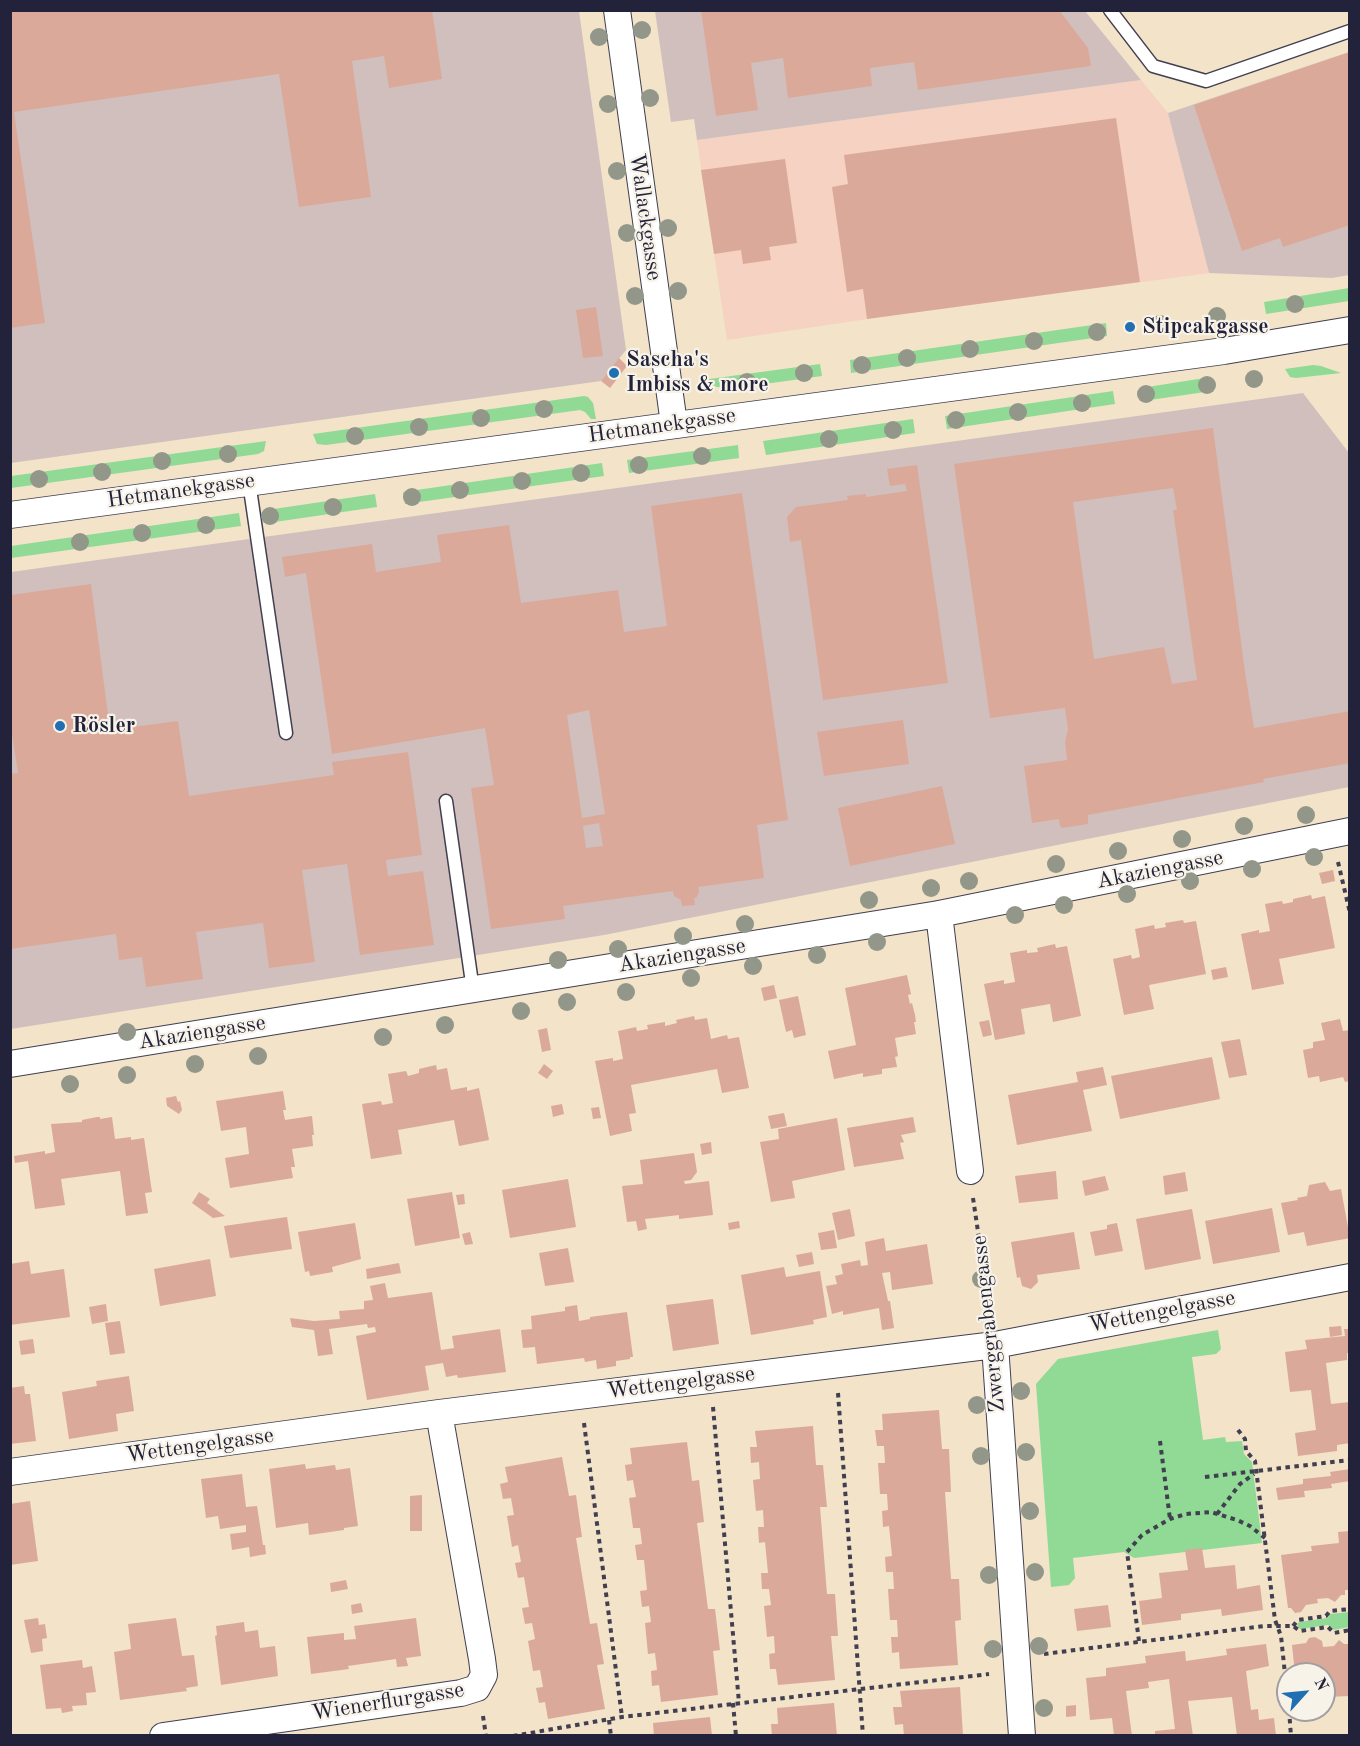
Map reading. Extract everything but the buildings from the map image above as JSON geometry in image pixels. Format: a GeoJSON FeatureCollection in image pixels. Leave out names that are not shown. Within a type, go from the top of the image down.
{"type":"FeatureCollection","features":[{"type":"Feature","properties":{"kind":"street","name":"Wallackgasse"},"geometry":{"type":"LineString","coordinates":[[617,10],[674,424]]}},
{"type":"Feature","properties":{"kind":"street","name":"Hetmanekgasse"},"geometry":{"type":"LineString","coordinates":[[10,514],[1224,351],[1350,330]]}},
{"type":"Feature","properties":{"kind":"street","name":"Akaziengasse"},"geometry":{"type":"LineString","coordinates":[[10,1064],[939,914],[1341,833]]}},
{"type":"Feature","properties":{"kind":"street"},"geometry":{"type":"LineString","coordinates":[[939,914],[969,1171]]}},
{"type":"Feature","properties":{"kind":"street","name":"Wettengelgasse"},"geometry":{"type":"LineString","coordinates":[[10,1472],[439,1413],[994,1345],[1350,1277]]}},
{"type":"Feature","properties":{"kind":"street","name":"Zwerggrabengasse"},"geometry":{"type":"LineString","coordinates":[[994,1345],[1022,1736]]}},
{"type":"Feature","properties":{"kind":"street","name":"Wienerflurgasse"},"geometry":{"type":"LineString","coordinates":[[163,1736],[461,1694],[477,1688],[484,1675],[482,1659],[439,1413]]}},
{"type":"Feature","properties":{"kind":"lane"},"geometry":{"type":"LineString","coordinates":[[1110,10],[1153,66],[1206,81],[1350,31]]}},
{"type":"Feature","properties":{"kind":"lane"},"geometry":{"type":"LineString","coordinates":[[249,482],[286,733]]}},
{"type":"Feature","properties":{"kind":"lane"},"geometry":{"type":"LineString","coordinates":[[446,801],[472,990]]}},
{"type":"Feature","properties":{"kind":"path"},"geometry":{"type":"LineString","coordinates":[[1341,833],[1350,913]]}},
{"type":"Feature","properties":{"kind":"path","name":"Zwerggrabengasse"},"geometry":{"type":"LineString","coordinates":[[969,1171],[994,1345]]}},
{"type":"Feature","properties":{"kind":"path"},"geometry":{"type":"LineString","coordinates":[[836,1365],[863,1736]]}},
{"type":"Feature","properties":{"kind":"path"},"geometry":{"type":"LineString","coordinates":[[711,1379],[739,1703]]}},
{"type":"Feature","properties":{"kind":"path"},"geometry":{"type":"LineString","coordinates":[[581,1395],[622,1716]]}},
{"type":"Feature","properties":{"kind":"path"},"geometry":{"type":"LineString","coordinates":[[1238,1430],[1245,1439],[1246,1450],[1256,1461],[1275,1620],[1281,1636],[1284,1662]]}},
{"type":"Feature","properties":{"kind":"path"},"geometry":{"type":"LineString","coordinates":[[1160,1441],[1170,1519]]}},
{"type":"Feature","properties":{"kind":"path"},"geometry":{"type":"LineString","coordinates":[[1205,1477],[1350,1460]]}},
{"type":"Feature","properties":{"kind":"path"},"geometry":{"type":"LineString","coordinates":[[1216,1514],[1240,1484],[1257,1472]]}},
{"type":"Feature","properties":{"kind":"path"},"geometry":{"type":"LineString","coordinates":[[1139,1641],[1127,1552],[1142,1535],[1170,1519],[1196,1513],[1216,1514],[1237,1520],[1250,1526],[1265,1539]]}},
{"type":"Feature","properties":{"kind":"path"},"geometry":{"type":"LineString","coordinates":[[1293,1626],[1298,1620],[1326,1616],[1330,1611],[1350,1609]]}},
{"type":"Feature","properties":{"kind":"path"},"geometry":{"type":"LineString","coordinates":[[513,1736],[622,1716],[859,1688],[1016,1665],[1139,1641],[1220,1630],[1293,1626],[1300,1631],[1328,1627],[1335,1633],[1350,1630]]}},
{"type":"Feature","properties":{"kind":"path"},"geometry":{"type":"LineString","coordinates":[[733,1703],[736,1736]]}},
{"type":"Feature","properties":{"kind":"path"},"geometry":{"type":"LineString","coordinates":[[609,1719],[611,1736]]}},
{"type":"Feature","properties":{"kind":"shaded area"},"geometry":{"type":"Polygon","coordinates":[[[10,11],[579,11],[626,350],[601,381],[11,463],[10,11]]]}},
{"type":"Feature","properties":{"kind":"shaded area"},"geometry":{"type":"Polygon","coordinates":[[[655,11],[1085,11],[1141,80],[697,140],[694,119],[671,122],[655,11]]]}},
{"type":"Feature","properties":{"kind":"shaded area"},"geometry":{"type":"Polygon","coordinates":[[[1349,52],[1349,275],[1332,278],[1209,273],[1168,113],[1349,52]]]}},
{"type":"Feature","properties":{"kind":"shaded area"},"geometry":{"type":"Polygon","coordinates":[[[1141,80],[1168,113],[1209,273],[727,340],[697,140],[1141,80]]]}},
{"type":"Feature","properties":{"kind":"shaded area"},"geometry":{"type":"Polygon","coordinates":[[[1303,393],[1349,453],[1349,787],[604,935],[11,1029],[11,572],[1303,393]]]}},
{"type":"Feature","properties":{"kind":"green space"},"geometry":{"type":"Polygon","coordinates":[[[1349,288],[1349,301],[1266,314],[1264,302],[1349,288]]]}},
{"type":"Feature","properties":{"kind":"green space"},"geometry":{"type":"Polygon","coordinates":[[[1106,323],[1107,336],[851,373],[850,360],[1106,323]]]}},
{"type":"Feature","properties":{"kind":"green space"},"geometry":{"type":"Polygon","coordinates":[[[820,364],[822,376],[736,388],[717,387],[702,380],[820,364]]]}},
{"type":"Feature","properties":{"kind":"green space"},"geometry":{"type":"Polygon","coordinates":[[[1313,365],[1341,373],[1296,378],[1290,377],[1285,369],[1313,365]]]}},
{"type":"Feature","properties":{"kind":"green space"},"geometry":{"type":"Polygon","coordinates":[[[1211,377],[1212,391],[1143,401],[1141,388],[1211,377]]]}},
{"type":"Feature","properties":{"kind":"green space"},"geometry":{"type":"Polygon","coordinates":[[[1113,391],[1115,404],[947,429],[945,416],[1113,391]]]}},
{"type":"Feature","properties":{"kind":"green space"},"geometry":{"type":"Polygon","coordinates":[[[584,396],[593,403],[596,419],[591,419],[580,410],[326,445],[317,444],[313,434],[584,396]]]}},
{"type":"Feature","properties":{"kind":"green space"},"geometry":{"type":"Polygon","coordinates":[[[913,419],[915,433],[766,455],[763,441],[913,419]]]}},
{"type":"Feature","properties":{"kind":"green space"},"geometry":{"type":"Polygon","coordinates":[[[266,441],[264,451],[258,454],[11,488],[11,476],[266,441]]]}},
{"type":"Feature","properties":{"kind":"green space"},"geometry":{"type":"Polygon","coordinates":[[[738,445],[739,458],[629,473],[627,460],[738,445]]]}},
{"type":"Feature","properties":{"kind":"green space"},"geometry":{"type":"Polygon","coordinates":[[[602,463],[604,476],[405,504],[403,492],[602,463]]]}},
{"type":"Feature","properties":{"kind":"green space"},"geometry":{"type":"Polygon","coordinates":[[[375,494],[377,507],[268,523],[267,510],[375,494]]]}},
{"type":"Feature","properties":{"kind":"green space"},"geometry":{"type":"Polygon","coordinates":[[[239,513],[241,526],[11,558],[11,546],[239,513]]]}},
{"type":"Feature","properties":{"kind":"green space"},"geometry":{"type":"Polygon","coordinates":[[[1218,1330],[1221,1349],[1216,1354],[1192,1357],[1203,1440],[1225,1437],[1226,1442],[1242,1441],[1244,1454],[1252,1462],[1262,1543],[1134,1558],[1124,1552],[1073,1558],[1075,1578],[1069,1585],[1051,1587],[1036,1384],[1058,1359],[1218,1330]]]}},
{"type":"Feature","properties":{"kind":"green space"},"geometry":{"type":"Polygon","coordinates":[[[1349,1612],[1349,1627],[1334,1630],[1328,1625],[1300,1629],[1297,1625],[1299,1622],[1328,1618],[1330,1614],[1349,1612]]]}},
{"type":"Feature","properties":{"kind":"place","name":"Stipcakgasse"},"geometry":{"type":"Point","coordinates":[1130,327]}},
{"type":"Feature","properties":{"kind":"place","name":"Sascha's Imbiss & more"},"geometry":{"type":"Point","coordinates":[614,373]}},
{"type":"Feature","properties":{"kind":"place","name":"Rösler"},"geometry":{"type":"Point","coordinates":[60,726]}}]}
